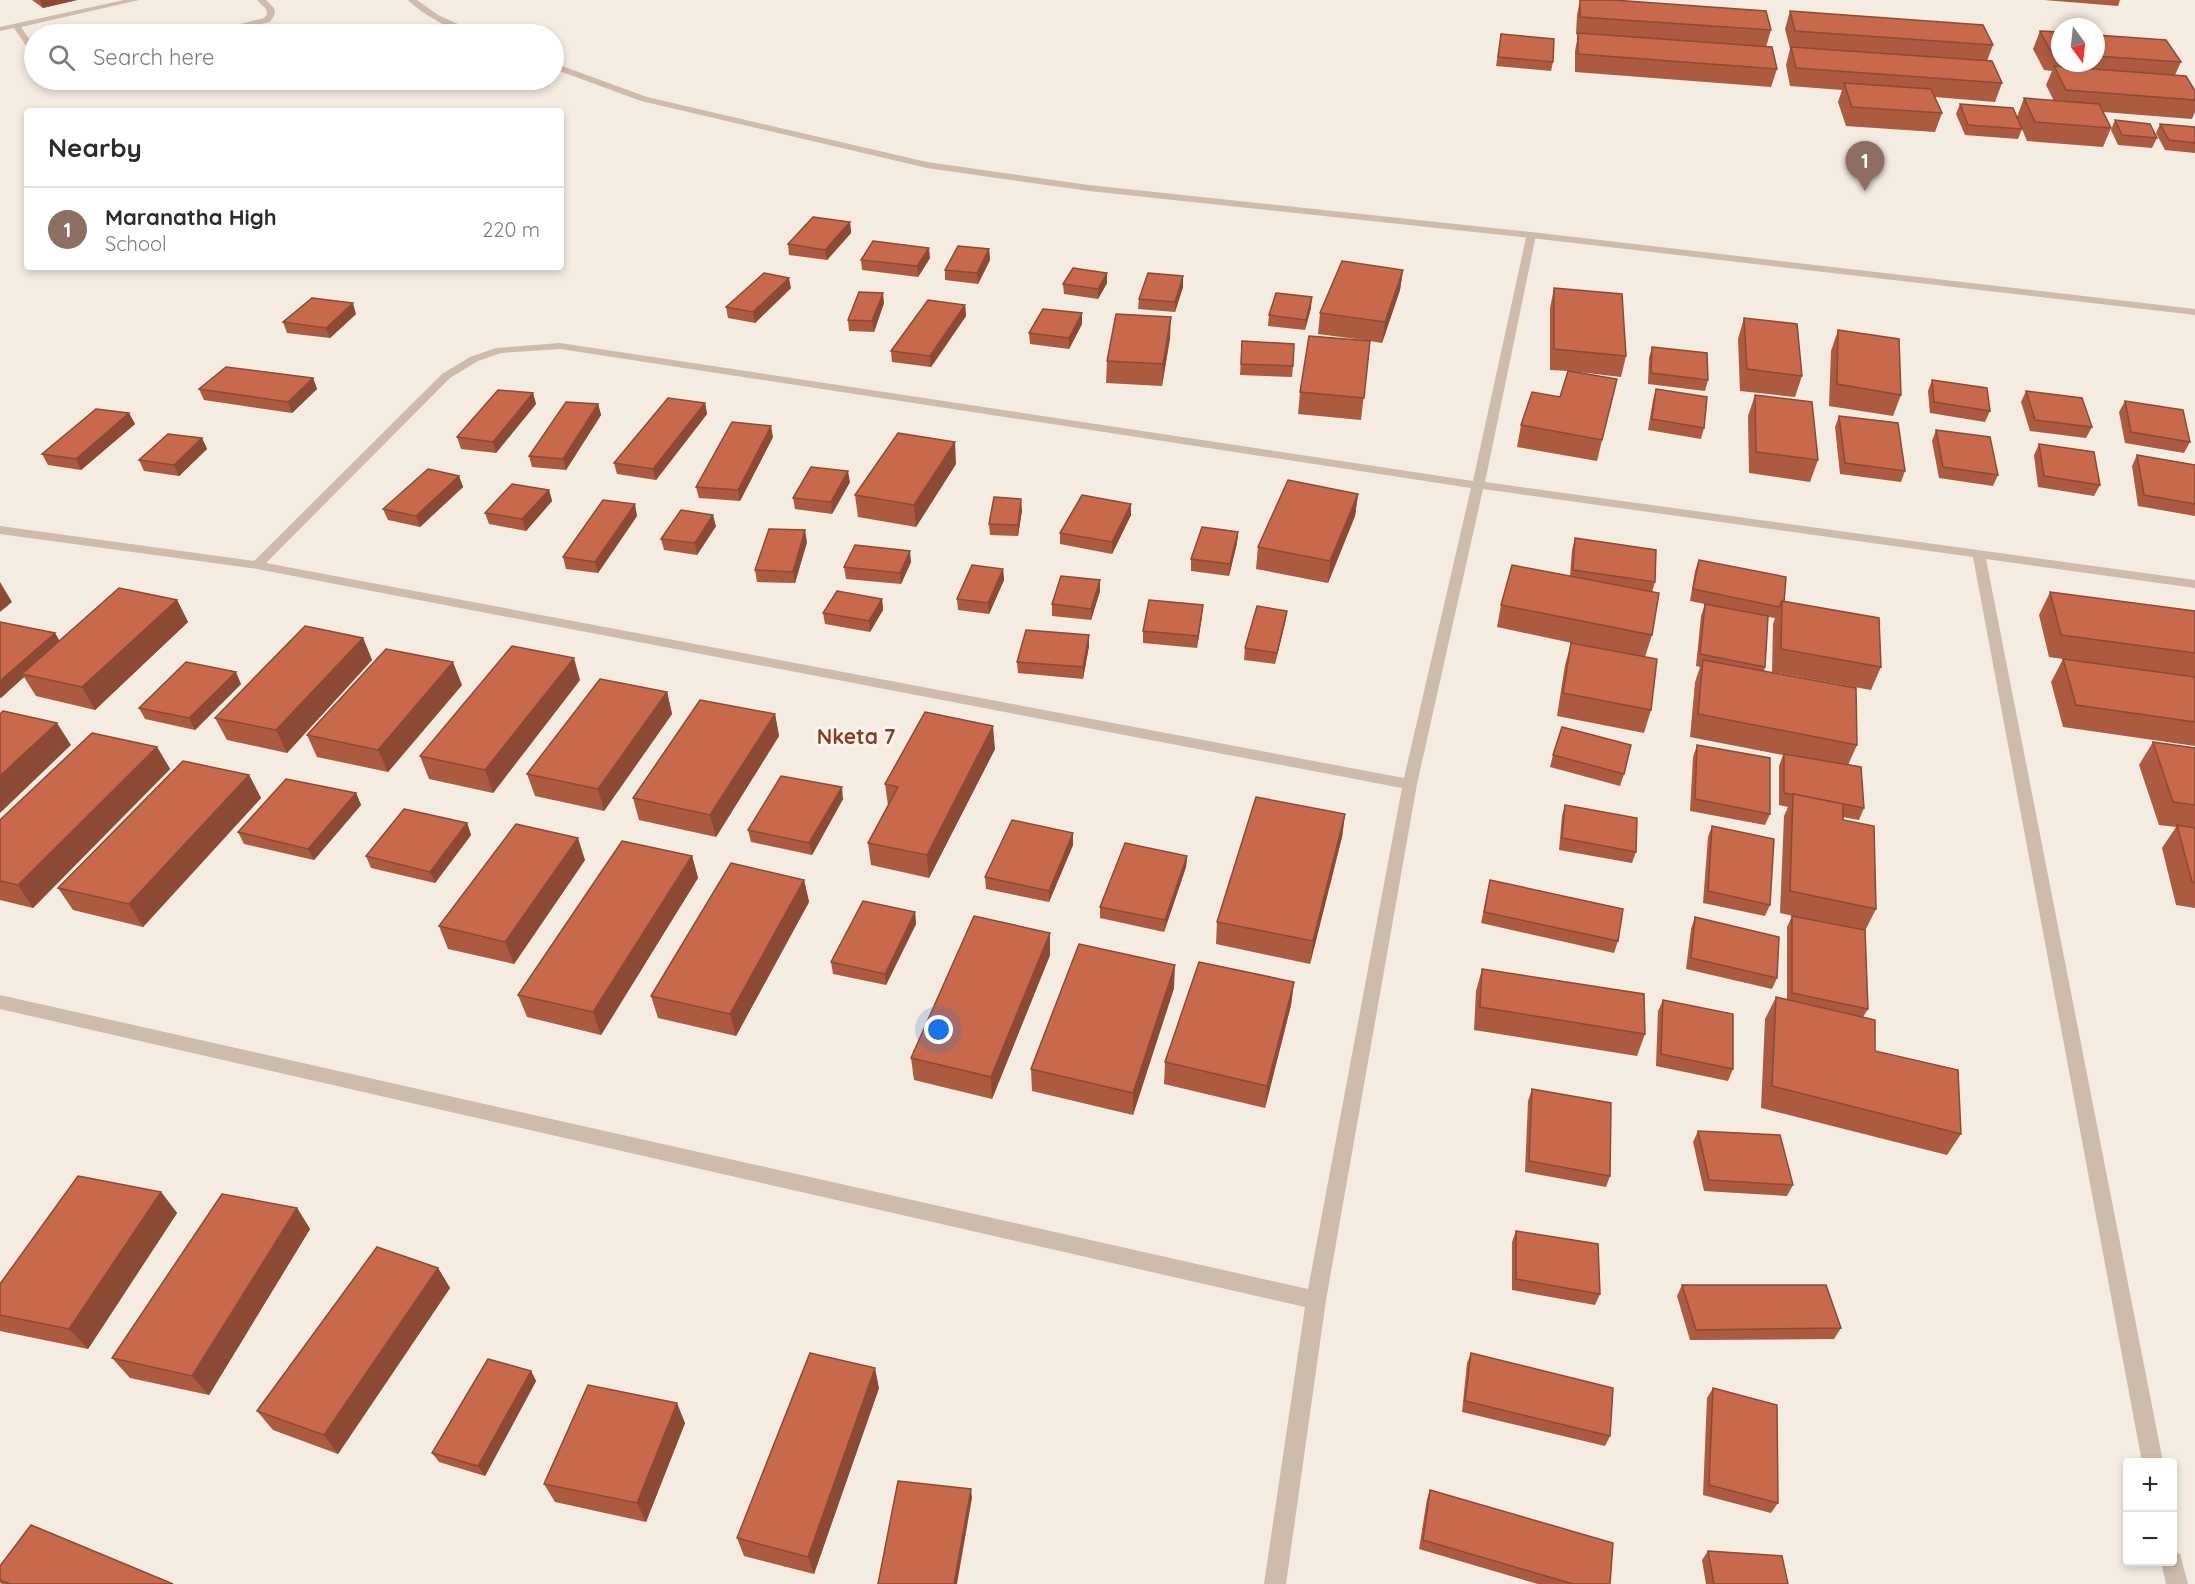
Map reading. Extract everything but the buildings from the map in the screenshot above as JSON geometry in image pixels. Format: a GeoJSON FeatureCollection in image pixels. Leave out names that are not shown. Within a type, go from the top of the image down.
{"type":"FeatureCollection","features":[{"type":"Feature","properties":{"kind":"street"},"geometry":{"type":"LineString","coordinates":[[25,24],[135,0]]}},
{"type":"Feature","properties":{"kind":"street"},"geometry":{"type":"LineString","coordinates":[[251,24],[267,20],[272,14],[270,8],[261,0]]}},
{"type":"Feature","properties":{"kind":"street"},"geometry":{"type":"LineString","coordinates":[[412,0],[435,17],[452,24]]}},
{"type":"Feature","properties":{"kind":"street"},"geometry":{"type":"LineString","coordinates":[[0,29],[24,24]]}},
{"type":"Feature","properties":{"kind":"street"},"geometry":{"type":"LineString","coordinates":[[16,26],[24,37]]}},
{"type":"Feature","properties":{"kind":"street"},"geometry":{"type":"LineString","coordinates":[[564,70],[644,99],[927,165],[1089,188],[1531,235],[2195,312]]}},
{"type":"Feature","properties":{"kind":"street"},"geometry":{"type":"LineString","coordinates":[[1275,1584],[1316,1300],[1410,784],[1478,485],[1531,235]]}},
{"type":"Feature","properties":{"kind":"street"},"geometry":{"type":"LineString","coordinates":[[257,565],[446,376],[474,359],[500,350],[560,346],[1478,485],[2195,584]]}},
{"type":"Feature","properties":{"kind":"street"},"geometry":{"type":"LineString","coordinates":[[0,530],[257,565],[1410,784]]}},
{"type":"Feature","properties":{"kind":"street"},"geometry":{"type":"LineString","coordinates":[[1979,554],[2153,1458]]}},
{"type":"Feature","properties":{"kind":"street"},"geometry":{"type":"LineString","coordinates":[[0,1002],[1316,1300]]}},
{"type":"Feature","properties":{"kind":"street"},"geometry":{"type":"LineString","coordinates":[[2173,1566],[2177,1584]]}},
{"type":"Feature","properties":{"kind":"place","name":"Maranatha High"},"geometry":{"type":"Point","coordinates":[1865,191]}},
{"type":"Feature","properties":{"kind":"district","name":"Nketa 7"},"geometry":{"type":"Point","coordinates":[856,737]}}]}
